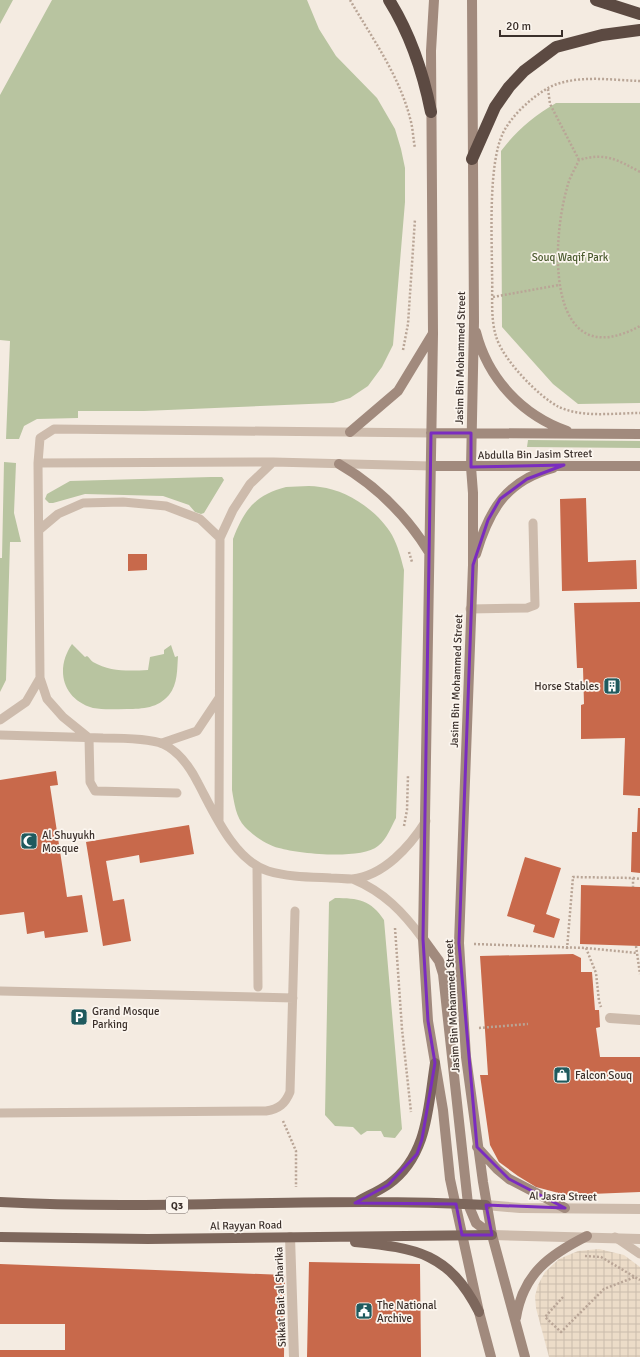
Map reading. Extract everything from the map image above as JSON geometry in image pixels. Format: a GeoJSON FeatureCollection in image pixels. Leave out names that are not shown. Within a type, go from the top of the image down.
{"type":"FeatureCollection","features":[{"type":"Feature","properties":{"kind":"highway"},"geometry":{"type":"LineString","coordinates":[[389,0],[415,53],[424,78],[431,112]]}},
{"type":"Feature","properties":{"kind":"highway"},"geometry":{"type":"LineString","coordinates":[[596,0],[640,14]]}},
{"type":"Feature","properties":{"kind":"highway"},"geometry":{"type":"LineString","coordinates":[[472,159],[495,107],[509,87],[524,71],[556,48],[602,35],[640,30]]}},
{"type":"Feature","properties":{"kind":"main road"},"geometry":{"type":"LineString","coordinates":[[355,1203],[388,1185],[400,1175],[417,1154],[422,1139],[436,1063]]}},
{"type":"Feature","properties":{"kind":"main road","name":"Al Rayyan Road"},"geometry":{"type":"LineString","coordinates":[[0,1202],[64,1205],[355,1203],[486,1205]]}},
{"type":"Feature","properties":{"kind":"main road","name":"Al Rayyan Road"},"geometry":{"type":"LineString","coordinates":[[0,1237],[148,1239],[492,1235]]}},
{"type":"Feature","properties":{"kind":"main road"},"geometry":{"type":"LineString","coordinates":[[301,1237],[380,1244],[426,1254],[451,1271],[470,1295],[479,1312]]}},
{"type":"Feature","properties":{"kind":"street","name":"Jasim Bin Mohammed Street"},"geometry":{"type":"LineString","coordinates":[[434,0],[431,112],[433,334],[423,939],[428,1021],[436,1063],[450,1179],[479,1312],[491,1357]]}},
{"type":"Feature","properties":{"kind":"street","name":"Jasim Bin Mohammed Street"},"geometry":{"type":"LineString","coordinates":[[472,0],[474,322],[470,467],[473,493],[473,565],[470,609],[459,943],[466,1057],[486,1205],[492,1235],[525,1357]]}},
{"type":"Feature","properties":{"kind":"street"},"geometry":{"type":"LineString","coordinates":[[474,322],[486,360],[504,388],[538,418],[574,434]]}},
{"type":"Feature","properties":{"kind":"street"},"geometry":{"type":"LineString","coordinates":[[350,432],[398,391],[433,334]]}},
{"type":"Feature","properties":{"kind":"street","name":"Abdulla Bin Jasim Street"},"geometry":{"type":"LineString","coordinates":[[431,433],[640,434]]}},
{"type":"Feature","properties":{"kind":"street"},"geometry":{"type":"LineString","coordinates":[[339,464],[367,482],[390,501],[414,529],[430,553]]}},
{"type":"Feature","properties":{"kind":"street"},"geometry":{"type":"LineString","coordinates":[[473,565],[488,520],[500,499],[527,479],[544,471],[564,465]]}},
{"type":"Feature","properties":{"kind":"street","name":"Abdulla Bin Jasim Street"},"geometry":{"type":"LineString","coordinates":[[431,466],[640,466]]}},
{"type":"Feature","properties":{"kind":"street"},"geometry":{"type":"LineString","coordinates":[[423,939],[439,961],[443,974],[468,1204],[476,1223],[492,1235],[587,1236],[640,1239]]}},
{"type":"Feature","properties":{"kind":"street"},"geometry":{"type":"LineString","coordinates":[[610,1018],[640,1020]]}},
{"type":"Feature","properties":{"kind":"street"},"geometry":{"type":"LineString","coordinates":[[477,1147],[497,1169],[509,1179],[565,1208]]}},
{"type":"Feature","properties":{"kind":"street","name":"Al Jasra Street"},"geometry":{"type":"LineString","coordinates":[[486,1205],[520,1208],[640,1209]]}},
{"type":"Feature","properties":{"kind":"street"},"geometry":{"type":"LineString","coordinates":[[516,1320],[523,1292],[538,1268],[556,1253],[587,1236]]}},
{"type":"Feature","properties":{"kind":"street","name":"Sikkat Bait al Sharika"},"geometry":{"type":"LineString","coordinates":[[290,1237],[294,1357]]}},
{"type":"Feature","properties":{"kind":"lane"},"geometry":{"type":"LineString","coordinates":[[177,793],[95,791],[90,782],[88,738],[63,717],[47,699],[40,678],[38,463],[40,438],[54,429],[431,433]]}},
{"type":"Feature","properties":{"kind":"lane"},"geometry":{"type":"LineString","coordinates":[[38,463],[273,462],[431,466]]}},
{"type":"Feature","properties":{"kind":"lane"},"geometry":{"type":"LineString","coordinates":[[219,823],[220,538],[232,510],[250,484],[273,462]]}},
{"type":"Feature","properties":{"kind":"lane"},"geometry":{"type":"LineString","coordinates":[[39,530],[58,514],[83,504],[123,502],[166,506],[200,518],[220,538]]}},
{"type":"Feature","properties":{"kind":"lane"},"geometry":{"type":"LineString","coordinates":[[470,609],[527,608],[535,605],[533,523]]}},
{"type":"Feature","properties":{"kind":"lane"},"geometry":{"type":"LineString","coordinates":[[0,720],[26,702],[40,678]]}},
{"type":"Feature","properties":{"kind":"lane"},"geometry":{"type":"LineString","coordinates":[[162,743],[196,731],[219,698]]}},
{"type":"Feature","properties":{"kind":"lane"},"geometry":{"type":"LineString","coordinates":[[0,735],[131,739],[162,743],[180,754],[230,840],[248,860],[257,867],[267,871],[292,876],[353,879],[368,885],[406,915],[423,939]]}},
{"type":"Feature","properties":{"kind":"lane"},"geometry":{"type":"LineString","coordinates":[[353,879],[380,870],[416,837],[426,821]]}},
{"type":"Feature","properties":{"kind":"lane"},"geometry":{"type":"LineString","coordinates":[[257,867],[258,987]]}},
{"type":"Feature","properties":{"kind":"lane"},"geometry":{"type":"LineString","coordinates":[[0,1113],[266,1111],[277,1109],[286,1102],[290,1092],[295,911]]}},
{"type":"Feature","properties":{"kind":"lane"},"geometry":{"type":"LineString","coordinates":[[0,991],[293,998]]}},
{"type":"Feature","properties":{"kind":"lane"},"geometry":{"type":"LineString","coordinates":[[615,1237],[640,1254]]}},
{"type":"Feature","properties":{"kind":"path"},"geometry":{"type":"LineString","coordinates":[[350,0],[380,50],[402,92],[410,118],[415,152]]}},
{"type":"Feature","properties":{"kind":"path"},"geometry":{"type":"LineString","coordinates":[[640,82],[586,80],[570,81],[548,88],[527,104],[512,119],[503,134],[497,152],[493,183],[493,297],[496,337],[517,372],[559,407],[581,413],[640,413]]}},
{"type":"Feature","properties":{"kind":"path"},"geometry":{"type":"LineString","coordinates":[[548,88],[550,104],[579,160]]}},
{"type":"Feature","properties":{"kind":"path"},"geometry":{"type":"LineString","coordinates":[[640,172],[606,156],[592,156],[579,160],[567,187],[559,236],[559,285],[565,307],[574,324],[583,332],[598,338],[613,337],[627,333],[640,326]]}},
{"type":"Feature","properties":{"kind":"path"},"geometry":{"type":"LineString","coordinates":[[403,352],[408,324],[415,213]]}},
{"type":"Feature","properties":{"kind":"path"},"geometry":{"type":"LineString","coordinates":[[493,297],[559,285]]}},
{"type":"Feature","properties":{"kind":"path"},"geometry":{"type":"LineString","coordinates":[[408,548],[413,567]]}},
{"type":"Feature","properties":{"kind":"path"},"geometry":{"type":"LineString","coordinates":[[404,827],[407,810],[409,771]]}},
{"type":"Feature","properties":{"kind":"path"},"geometry":{"type":"LineString","coordinates":[[567,949],[573,877],[640,879]]}},
{"type":"Feature","properties":{"kind":"path"},"geometry":{"type":"LineString","coordinates":[[633,887],[634,878]]}},
{"type":"Feature","properties":{"kind":"path"},"geometry":{"type":"LineString","coordinates":[[393,923],[397,944],[398,982],[412,1118]]}},
{"type":"Feature","properties":{"kind":"path"},"geometry":{"type":"LineString","coordinates":[[459,943],[567,949],[586,948],[637,953]]}},
{"type":"Feature","properties":{"kind":"path"},"geometry":{"type":"LineString","coordinates":[[636,946],[640,974]]}},
{"type":"Feature","properties":{"kind":"path"},"geometry":{"type":"LineString","coordinates":[[586,948],[596,973],[599,1002],[610,1018]]}},
{"type":"Feature","properties":{"kind":"path"},"geometry":{"type":"LineString","coordinates":[[484,1028],[528,1024]]}},
{"type":"Feature","properties":{"kind":"path"},"geometry":{"type":"LineString","coordinates":[[277,1109],[296,1151],[296,1170]]}},
{"type":"Feature","properties":{"kind":"path"},"geometry":{"type":"LineString","coordinates":[[580,1256],[601,1257],[640,1280]]}},
{"type":"Feature","properties":{"kind":"path"},"geometry":{"type":"LineString","coordinates":[[563,1297],[545,1316],[562,1332],[604,1289],[635,1277]]}},
{"type":"Feature","properties":{"kind":"highlighted area"},"geometry":{"type":"Polygon","coordinates":[[[431,433],[471,433],[471,467],[564,465],[527,479],[500,499],[488,520],[473,565],[459,943],[477,1147],[509,1179],[565,1208],[486,1205],[492,1235],[462,1235],[456,1204],[355,1203],[388,1185],[417,1154],[422,1139],[435,1063],[428,1021],[423,939],[431,433]]]}},
{"type":"Feature","properties":{"kind":"green space"},"geometry":{"type":"Polygon","coordinates":[[[0,0],[13,0],[0,24],[0,0]]]}},
{"type":"Feature","properties":{"kind":"green space"},"geometry":{"type":"Polygon","coordinates":[[[52,0],[307,0],[319,29],[336,56],[377,98],[395,129],[405,168],[405,202],[393,345],[382,367],[368,386],[350,398],[333,403],[144,411],[78,411],[78,418],[37,419],[24,426],[19,439],[6,439],[10,341],[0,340],[0,95],[52,0]]]}},
{"type":"Feature","properties":{"kind":"green space","name":"Souq Waqif Park"},"geometry":{"type":"Polygon","coordinates":[[[556,103],[640,103],[640,403],[578,404],[553,384],[502,327],[501,151],[526,124],[556,103]]]}},
{"type":"Feature","properties":{"kind":"green space"},"geometry":{"type":"Polygon","coordinates":[[[528,440],[640,441],[640,448],[527,447],[528,440]]]}},
{"type":"Feature","properties":{"kind":"green space"},"geometry":{"type":"Polygon","coordinates":[[[4,462],[16,463],[14,513],[21,542],[10,542],[6,680],[0,692],[0,558],[2,558],[4,462]]]}},
{"type":"Feature","properties":{"kind":"green space"},"geometry":{"type":"Polygon","coordinates":[[[222,477],[224,480],[204,513],[201,514],[195,512],[189,505],[163,496],[85,494],[53,503],[49,503],[45,499],[47,494],[70,481],[222,477]]]}},
{"type":"Feature","properties":{"kind":"green space"},"geometry":{"type":"Polygon","coordinates":[[[312,486],[330,489],[341,492],[361,503],[379,518],[392,535],[398,548],[404,570],[396,818],[386,836],[378,846],[358,853],[315,854],[270,845],[252,834],[239,819],[232,790],[233,539],[246,512],[252,505],[266,494],[286,487],[312,486]]]}},
{"type":"Feature","properties":{"kind":"green space"},"geometry":{"type":"Polygon","coordinates":[[[72,644],[85,657],[87,656],[99,665],[106,668],[127,671],[148,670],[150,657],[164,654],[164,650],[171,645],[175,657],[178,656],[176,676],[172,691],[160,703],[144,708],[101,709],[82,704],[74,698],[64,682],[64,663],[72,644]]]}},
{"type":"Feature","properties":{"kind":"green space"},"geometry":{"type":"Polygon","coordinates":[[[335,898],[357,900],[369,904],[384,920],[402,1129],[395,1138],[384,1137],[381,1131],[367,1131],[361,1135],[353,1127],[335,1126],[325,1115],[329,902],[335,898]]]}},
{"type":"Feature","properties":{"kind":"shaded area"},"geometry":{"type":"Polygon","coordinates":[[[599,1249],[624,1255],[640,1267],[640,1357],[549,1357],[536,1308],[535,1296],[538,1285],[545,1272],[559,1259],[578,1251],[599,1249]]]}},
{"type":"Feature","properties":{"kind":"building"},"geometry":{"type":"Polygon","coordinates":[[[586,498],[588,562],[636,560],[637,589],[562,591],[560,499],[586,498]]]}},
{"type":"Feature","properties":{"kind":"building"},"geometry":{"type":"Polygon","coordinates":[[[128,554],[147,554],[147,570],[128,571],[128,554]]]}},
{"type":"Feature","properties":{"kind":"building","name":"Horse Stables"},"geometry":{"type":"Polygon","coordinates":[[[640,602],[640,796],[623,795],[625,738],[581,739],[581,705],[584,704],[583,668],[577,668],[574,603],[640,602]]]}},
{"type":"Feature","properties":{"kind":"building","name":"Al Shuyukh Mosque"},"geometry":{"type":"Polygon","coordinates":[[[56,771],[58,785],[50,786],[67,897],[82,895],[88,932],[45,938],[44,931],[27,934],[24,912],[0,915],[0,780],[56,771]]]}},
{"type":"Feature","properties":{"kind":"building"},"geometry":{"type":"Polygon","coordinates":[[[638,808],[640,808],[640,873],[631,872],[632,832],[637,832],[638,808]]]}},
{"type":"Feature","properties":{"kind":"building"},"geometry":{"type":"Polygon","coordinates":[[[189,825],[194,854],[140,863],[139,855],[106,861],[113,901],[124,899],[131,941],[103,946],[86,842],[189,825]]]}},
{"type":"Feature","properties":{"kind":"building"},"geometry":{"type":"Polygon","coordinates":[[[525,857],[561,868],[546,914],[560,919],[554,938],[533,932],[535,925],[507,916],[525,857]]]}},
{"type":"Feature","properties":{"kind":"building"},"geometry":{"type":"Polygon","coordinates":[[[581,885],[640,887],[640,946],[580,944],[581,885]]]}},
{"type":"Feature","properties":{"kind":"building","name":"Falcon Souq"},"geometry":{"type":"Polygon","coordinates":[[[573,954],[581,958],[581,972],[592,972],[595,1010],[599,1010],[600,1027],[596,1028],[600,1057],[640,1057],[640,1192],[566,1195],[536,1187],[499,1162],[490,1145],[480,1075],[488,1075],[480,956],[573,954]]]}},
{"type":"Feature","properties":{"kind":"building","name":"The National Archive"},"geometry":{"type":"Polygon","coordinates":[[[309,1262],[420,1264],[421,1357],[307,1357],[309,1262]]]}},
{"type":"Feature","properties":{"kind":"building"},"geometry":{"type":"Polygon","coordinates":[[[0,1264],[285,1275],[284,1357],[0,1357],[0,1350],[65,1350],[65,1324],[0,1324],[0,1264]]]}},
{"type":"Feature","properties":{"kind":"place","name":"Horse Stables"},"geometry":{"type":"Point","coordinates":[612,686]}},
{"type":"Feature","properties":{"kind":"place","name":"Al Shuyukh Mosque"},"geometry":{"type":"Point","coordinates":[29,841]}},
{"type":"Feature","properties":{"kind":"place","name":"Grand Mosque Parking"},"geometry":{"type":"Point","coordinates":[79,1017]}},
{"type":"Feature","properties":{"kind":"place","name":"Falcon Souq"},"geometry":{"type":"Point","coordinates":[562,1075]}},
{"type":"Feature","properties":{"kind":"place","name":"The National Archive"},"geometry":{"type":"Point","coordinates":[364,1311]}}]}
